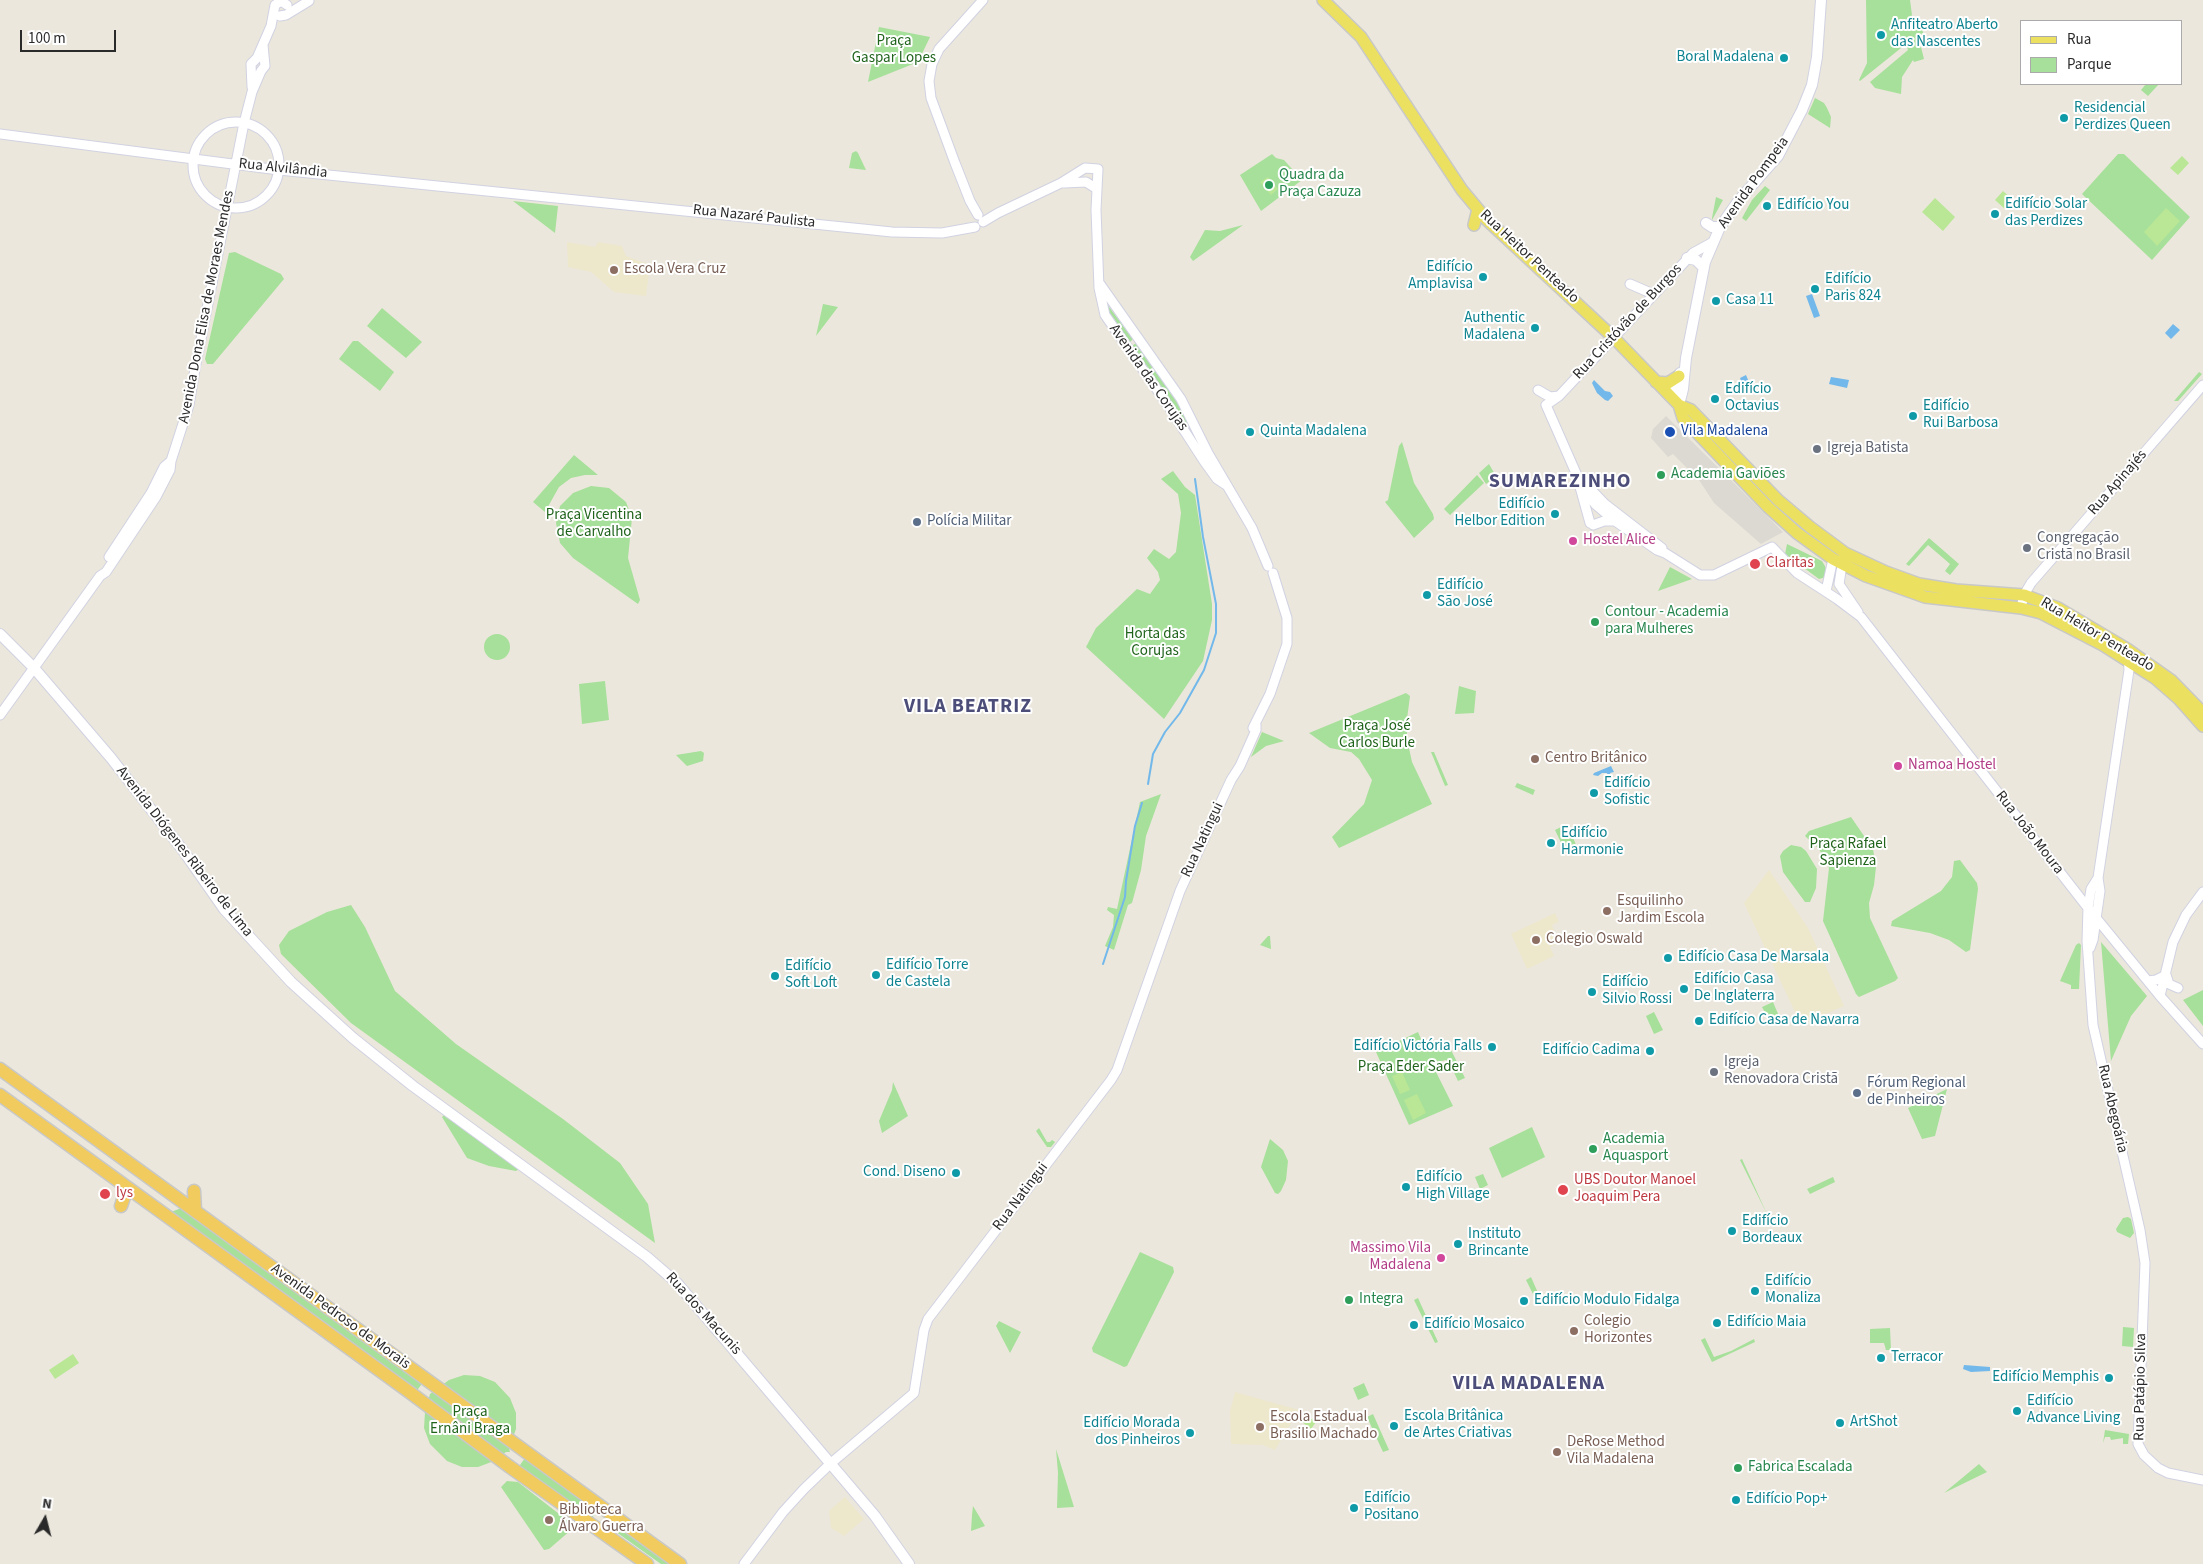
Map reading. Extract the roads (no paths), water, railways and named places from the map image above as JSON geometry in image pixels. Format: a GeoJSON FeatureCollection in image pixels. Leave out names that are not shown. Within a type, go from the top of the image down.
{"type":"FeatureCollection","features":[{"type":"Feature","properties":{"kind":"highway","name":"Avenida Pedroso de Morais"},"geometry":{"type":"LineString","coordinates":[[0,1069],[680,1564]]}},
{"type":"Feature","properties":{"kind":"highway"},"geometry":{"type":"LineString","coordinates":[[11,1104],[10,1099],[13,1092],[20,1087],[24,1087]]}},
{"type":"Feature","properties":{"kind":"highway","name":"Avenida Pedroso de Morais"},"geometry":{"type":"LineString","coordinates":[[0,1096],[408,1391],[510,1468],[646,1564]]}},
{"type":"Feature","properties":{"kind":"highway"},"geometry":{"type":"LineString","coordinates":[[122,1184],[126,1194],[122,1206]]}},
{"type":"Feature","properties":{"kind":"highway"},"geometry":{"type":"LineString","coordinates":[[194,1191],[195,1211]]}},
{"type":"Feature","properties":{"kind":"highway"},"geometry":{"type":"LineString","coordinates":[[591,1524],[600,1516],[606,1515],[648,1545],[666,1553]]}},
{"type":"Feature","properties":{"kind":"main road","name":"Rua Heitor Penteado"},"geometry":{"type":"LineString","coordinates":[[1323,0],[1361,37],[1462,190],[1478,209],[1518,250],[1570,295],[1614,338],[1675,401],[1683,418],[1768,507],[1797,533],[1840,559],[1897,588],[1925,596],[2021,608],[2035,611],[2056,620],[2128,655],[2167,688],[2203,726]]}},
{"type":"Feature","properties":{"kind":"main road","name":"Avenida Pompeia"},"geometry":{"type":"LineString","coordinates":[[1675,401],[1683,389],[1686,358],[1703,267],[1713,242],[1720,227],[1739,200],[1778,156],[1802,110],[1812,85],[1817,57],[1819,3]]}},
{"type":"Feature","properties":{"kind":"main road"},"geometry":{"type":"LineString","coordinates":[[1474,225],[1478,209]]}},
{"type":"Feature","properties":{"kind":"main road"},"geometry":{"type":"LineString","coordinates":[[1706,223],[1712,227],[1720,227]]}},
{"type":"Feature","properties":{"kind":"main road"},"geometry":{"type":"LineString","coordinates":[[1687,258],[1696,260],[1703,267]]}},
{"type":"Feature","properties":{"kind":"main road","name":"Avenida Pompeia"},"geometry":{"type":"LineString","coordinates":[[1675,401],[1679,376],[1686,358]]}},
{"type":"Feature","properties":{"kind":"main road"},"geometry":{"type":"LineString","coordinates":[[1656,382],[1668,383],[1679,376]]}},
{"type":"Feature","properties":{"kind":"main road","name":"Rua Heitor Penteado"},"geometry":{"type":"LineString","coordinates":[[1840,559],[1919,584],[1975,592],[2024,595],[2058,608],[2128,655],[2172,681],[2203,713]]}},
{"type":"Feature","properties":{"kind":"main road"},"geometry":{"type":"LineString","coordinates":[[1962,601],[1966,594],[1975,592]]}},
{"type":"Feature","properties":{"kind":"main road"},"geometry":{"type":"LineString","coordinates":[[1988,604],[1999,600],[2019,601],[2024,595]]}},
{"type":"Feature","properties":{"kind":"main road","name":"Avenida Diógenes Ribeiro de Lima"},"geometry":{"type":"LineString","coordinates":[[0,634],[34,668],[117,765],[236,923],[321,1011],[427,1095]]}},
{"type":"Feature","properties":{"kind":"main road","name":"Rua dos Macunis"},"geometry":{"type":"LineString","coordinates":[[427,1095],[666,1273],[705,1314],[890,1535],[909,1564]]}},
{"type":"Feature","properties":{"kind":"street","name":"Avenida Dona Elisa de Moraes Mendes"},"geometry":{"type":"LineString","coordinates":[[0,715],[100,576],[109,556],[151,493],[164,467],[170,461],[189,405],[194,369],[256,70],[265,66],[260,59],[263,45],[271,26],[282,12],[310,0]]}},
{"type":"Feature","properties":{"kind":"street"},"geometry":{"type":"LineString","coordinates":[[977,220],[931,98],[929,82],[932,64],[939,49],[984,0]]}},
{"type":"Feature","properties":{"kind":"street"},"geometry":{"type":"LineString","coordinates":[[227,123],[244,123],[263,132],[271,140],[278,159],[279,170],[274,185],[264,197],[243,207],[227,207],[215,202],[205,194],[198,184],[194,172],[193,159],[199,143],[211,130],[227,123]]}},
{"type":"Feature","properties":{"kind":"street","name":"Rua Alvilândia"},"geometry":{"type":"LineString","coordinates":[[0,134],[279,170],[566,199]]}},
{"type":"Feature","properties":{"kind":"street","name":"Rua Nazaré Paulista"},"geometry":{"type":"LineString","coordinates":[[566,199],[882,231],[942,233],[998,213],[1061,183],[1085,168],[1098,169],[1097,189],[1086,182],[1061,183]]}},
{"type":"Feature","properties":{"kind":"street"},"geometry":{"type":"LineString","coordinates":[[1097,189],[1096,215],[1101,288]]}},
{"type":"Feature","properties":{"kind":"street","name":"Rua Cristóvão de Burgos"},"geometry":{"type":"LineString","coordinates":[[1551,419],[1546,406],[1560,396],[1687,258],[1713,242]]}},
{"type":"Feature","properties":{"kind":"street"},"geometry":{"type":"LineString","coordinates":[[1630,284],[1653,294]]}},
{"type":"Feature","properties":{"kind":"street","name":"Avenida das Corujas"},"geometry":{"type":"LineString","coordinates":[[1101,288],[1181,399],[1201,438],[1206,457]]}},
{"type":"Feature","properties":{"kind":"street","name":"Avenida das Corujas"},"geometry":{"type":"LineString","coordinates":[[1101,288],[1102,308],[1108,321],[1192,442],[1206,457]]}},
{"type":"Feature","properties":{"kind":"street","name":"Rua Apinajés"},"geometry":{"type":"LineString","coordinates":[[2021,608],[2024,595],[2031,583],[2203,385]]}},
{"type":"Feature","properties":{"kind":"street"},"geometry":{"type":"LineString","coordinates":[[1538,390],[1550,397],[1560,396],[1551,419],[1583,489],[1590,500],[1657,550],[1665,553]]}},
{"type":"Feature","properties":{"kind":"street"},"geometry":{"type":"LineString","coordinates":[[1192,442],[1196,442],[1201,438]]}},
{"type":"Feature","properties":{"kind":"street","name":"Rua Natingui"},"geometry":{"type":"LineString","coordinates":[[744,1564],[783,1512],[830,1464],[914,1393],[924,1330],[928,1319],[1117,1070],[1180,891],[1231,780],[1239,756],[1256,725],[1279,673],[1287,644],[1287,618],[1271,569],[1252,528],[1226,485],[1222,474],[1206,457]]}},
{"type":"Feature","properties":{"kind":"street"},"geometry":{"type":"LineString","coordinates":[[1577,475],[1592,524],[1616,521]]}},
{"type":"Feature","properties":{"kind":"street"},"geometry":{"type":"LineString","coordinates":[[1577,475],[1605,504],[1659,545],[1665,553]]}},
{"type":"Feature","properties":{"kind":"street","name":"Rua João Moura"},"geometry":{"type":"LineString","coordinates":[[1665,553],[1705,576],[1714,575],[1772,547],[1797,574],[1861,617]]}},
{"type":"Feature","properties":{"kind":"street"},"geometry":{"type":"LineString","coordinates":[[1826,592],[1840,559]]}},
{"type":"Feature","properties":{"kind":"street","name":"Rua João Moura"},"geometry":{"type":"LineString","coordinates":[[1840,559],[1839,584],[1856,606],[1861,617],[2088,908],[2148,982],[2203,1044]]}},
{"type":"Feature","properties":{"kind":"street","name":"Rua Abegoária"},"geometry":{"type":"LineString","coordinates":[[2128,655],[2098,878],[2100,891],[2091,945],[2093,1025],[2116,1109],[2140,1230],[2145,1267]]}},
{"type":"Feature","properties":{"kind":"street","name":"Rua Abegoária"},"geometry":{"type":"LineString","coordinates":[[2091,945],[2087,941],[2088,908],[2091,889],[2098,878]]}},
{"type":"Feature","properties":{"kind":"street"},"geometry":{"type":"LineString","coordinates":[[2160,996],[2173,942],[2186,915],[2203,892]]}},
{"type":"Feature","properties":{"kind":"street"},"geometry":{"type":"LineString","coordinates":[[2091,945],[2100,933],[2110,933]]}},
{"type":"Feature","properties":{"kind":"street"},"geometry":{"type":"LineString","coordinates":[[2148,982],[2166,975]]}},
{"type":"Feature","properties":{"kind":"street"},"geometry":{"type":"LineString","coordinates":[[2166,975],[2169,984],[2178,988]]}},
{"type":"Feature","properties":{"kind":"street","name":"Rua Patápio Silva"},"geometry":{"type":"LineString","coordinates":[[2145,1267],[2138,1444],[2144,1455],[2158,1468],[2168,1473],[2203,1480]]}},
{"type":"Feature","properties":{"kind":"street","name":"Rua Patápio Silva"},"geometry":{"type":"LineString","coordinates":[[2188,1476],[2203,1475]]}},
{"type":"Feature","properties":{"kind":"water"},"geometry":{"type":"Polygon","coordinates":[[[1812,294],[1820,316],[1814,318],[1806,296],[1812,294]]]}},
{"type":"Feature","properties":{"kind":"water"},"geometry":{"type":"Polygon","coordinates":[[[2173,324],[2180,330],[2171,339],[2165,333],[2173,324]]]}},
{"type":"Feature","properties":{"kind":"water"},"geometry":{"type":"Polygon","coordinates":[[[1746,375],[1753,392],[1746,394],[1740,378],[1746,375]]]}},
{"type":"Feature","properties":{"kind":"water"},"geometry":{"type":"Polygon","coordinates":[[[1831,377],[1849,380],[1847,388],[1829,384],[1831,377]]]}},
{"type":"Feature","properties":{"kind":"water"},"geometry":{"type":"Polygon","coordinates":[[[1594,380],[1613,396],[1608,401],[1597,393],[1592,383],[1594,380]]]}},
{"type":"Feature","properties":{"kind":"water"},"geometry":{"type":"Polygon","coordinates":[[[1611,766],[1614,772],[1610,773],[1612,779],[1608,779],[1607,773],[1602,773],[1598,776],[1593,775],[1594,773],[1611,766]]]}},
{"type":"Feature","properties":{"kind":"water"},"geometry":{"type":"Polygon","coordinates":[[[1964,1365],[1990,1367],[1990,1371],[1971,1372],[1963,1369],[1964,1365]]]}},
{"type":"Feature","properties":{"kind":"waterway"},"geometry":{"type":"LineString","coordinates":[[1148,784],[1153,754],[1165,732],[1180,713],[1204,670],[1216,633],[1216,604],[1203,537],[1195,479]]}},
{"type":"Feature","properties":{"kind":"waterway"},"geometry":{"type":"LineString","coordinates":[[1103,964],[1125,897],[1135,826],[1142,803]]}},
{"type":"Feature","properties":{"kind":"place","name":"Anfiteatro Aberto das Nascentes"},"geometry":{"type":"Point","coordinates":[1881,35]}},
{"type":"Feature","properties":{"kind":"place","name":"Boral Madalena"},"geometry":{"type":"Point","coordinates":[1784,58]}},
{"type":"Feature","properties":{"kind":"place","name":"Residencial Perdizes Queen"},"geometry":{"type":"Point","coordinates":[2064,118]}},
{"type":"Feature","properties":{"kind":"place","name":"Quadra da Praça Cazuza"},"geometry":{"type":"Point","coordinates":[1269,185]}},
{"type":"Feature","properties":{"kind":"place","name":"Edifício You"},"geometry":{"type":"Point","coordinates":[1767,206]}},
{"type":"Feature","properties":{"kind":"place","name":"Edifício Solar das Perdizes"},"geometry":{"type":"Point","coordinates":[1995,214]}},
{"type":"Feature","properties":{"kind":"place","name":"Escola Vera Cruz"},"geometry":{"type":"Point","coordinates":[614,270]}},
{"type":"Feature","properties":{"kind":"place","name":"Edifício Amplavisa"},"geometry":{"type":"Point","coordinates":[1483,277]}},
{"type":"Feature","properties":{"kind":"place","name":"Edifício Paris 824"},"geometry":{"type":"Point","coordinates":[1815,289]}},
{"type":"Feature","properties":{"kind":"place","name":"Casa 11"},"geometry":{"type":"Point","coordinates":[1716,301]}},
{"type":"Feature","properties":{"kind":"place","name":"Authentic Madalena"},"geometry":{"type":"Point","coordinates":[1535,328]}},
{"type":"Feature","properties":{"kind":"place","name":"Edifício Octavius"},"geometry":{"type":"Point","coordinates":[1715,399]}},
{"type":"Feature","properties":{"kind":"place","name":"Edifício Rui Barbosa"},"geometry":{"type":"Point","coordinates":[1913,416]}},
{"type":"Feature","properties":{"kind":"place","name":"Quinta Madalena"},"geometry":{"type":"Point","coordinates":[1250,432]}},
{"type":"Feature","properties":{"kind":"place","name":"Vila Madalena"},"geometry":{"type":"Point","coordinates":[1670,432]}},
{"type":"Feature","properties":{"kind":"place","name":"Igreja Batista"},"geometry":{"type":"Point","coordinates":[1817,449]}},
{"type":"Feature","properties":{"kind":"place","name":"Academia Gaviões"},"geometry":{"type":"Point","coordinates":[1661,475]}},
{"type":"Feature","properties":{"kind":"place","name":"Edifício Helbor Edition"},"geometry":{"type":"Point","coordinates":[1555,514]}},
{"type":"Feature","properties":{"kind":"place","name":"Polícia Militar"},"geometry":{"type":"Point","coordinates":[917,522]}},
{"type":"Feature","properties":{"kind":"place","name":"Hostel Alice"},"geometry":{"type":"Point","coordinates":[1573,541]}},
{"type":"Feature","properties":{"kind":"place","name":"Congregação Cristã no Brasil"},"geometry":{"type":"Point","coordinates":[2027,548]}},
{"type":"Feature","properties":{"kind":"place","name":"Claritas"},"geometry":{"type":"Point","coordinates":[1755,564]}},
{"type":"Feature","properties":{"kind":"place","name":"Edifício São José"},"geometry":{"type":"Point","coordinates":[1427,595]}},
{"type":"Feature","properties":{"kind":"place","name":"Contour - Academia para Mulheres"},"geometry":{"type":"Point","coordinates":[1595,622]}},
{"type":"Feature","properties":{"kind":"place","name":"Centro Britânico"},"geometry":{"type":"Point","coordinates":[1535,759]}},
{"type":"Feature","properties":{"kind":"place","name":"Namoa Hostel"},"geometry":{"type":"Point","coordinates":[1898,766]}},
{"type":"Feature","properties":{"kind":"place","name":"Edifício Sofistic"},"geometry":{"type":"Point","coordinates":[1594,793]}},
{"type":"Feature","properties":{"kind":"place","name":"Edifício Harmonie"},"geometry":{"type":"Point","coordinates":[1551,843]}},
{"type":"Feature","properties":{"kind":"place","name":"Esquilinho Jardim Escola"},"geometry":{"type":"Point","coordinates":[1607,911]}},
{"type":"Feature","properties":{"kind":"place","name":"Colegio Oswald"},"geometry":{"type":"Point","coordinates":[1536,940]}},
{"type":"Feature","properties":{"kind":"place","name":"Edifício Casa De Marsala"},"geometry":{"type":"Point","coordinates":[1668,958]}},
{"type":"Feature","properties":{"kind":"place","name":"Edifício Torre de Castela"},"geometry":{"type":"Point","coordinates":[876,975]}},
{"type":"Feature","properties":{"kind":"place","name":"Edifício Soft Loft"},"geometry":{"type":"Point","coordinates":[775,976]}},
{"type":"Feature","properties":{"kind":"place","name":"Edifício Casa De Inglaterra"},"geometry":{"type":"Point","coordinates":[1684,989]}},
{"type":"Feature","properties":{"kind":"place","name":"Edifício Silvio Rossi"},"geometry":{"type":"Point","coordinates":[1592,992]}},
{"type":"Feature","properties":{"kind":"place","name":"Edifício Casa de Navarra"},"geometry":{"type":"Point","coordinates":[1699,1021]}},
{"type":"Feature","properties":{"kind":"place","name":"Edifício Victória Falls"},"geometry":{"type":"Point","coordinates":[1492,1047]}},
{"type":"Feature","properties":{"kind":"place","name":"Edifício Cadima"},"geometry":{"type":"Point","coordinates":[1650,1051]}},
{"type":"Feature","properties":{"kind":"place","name":"Igreja Renovadora Cristã"},"geometry":{"type":"Point","coordinates":[1714,1072]}},
{"type":"Feature","properties":{"kind":"place","name":"Fórum Regional de Pinheiros"},"geometry":{"type":"Point","coordinates":[1857,1093]}},
{"type":"Feature","properties":{"kind":"place","name":"Academia Aquasport"},"geometry":{"type":"Point","coordinates":[1593,1149]}},
{"type":"Feature","properties":{"kind":"place","name":"Cond. Diseno"},"geometry":{"type":"Point","coordinates":[956,1173]}},
{"type":"Feature","properties":{"kind":"place","name":"Edifício High Village"},"geometry":{"type":"Point","coordinates":[1406,1187]}},
{"type":"Feature","properties":{"kind":"place","name":"UBS Doutor Manoel Joaquim Pera"},"geometry":{"type":"Point","coordinates":[1563,1190]}},
{"type":"Feature","properties":{"kind":"place","name":"lys"},"geometry":{"type":"Point","coordinates":[105,1194]}},
{"type":"Feature","properties":{"kind":"place","name":"Edifício Bordeaux"},"geometry":{"type":"Point","coordinates":[1732,1231]}},
{"type":"Feature","properties":{"kind":"place","name":"Instituto Brincante"},"geometry":{"type":"Point","coordinates":[1458,1244]}},
{"type":"Feature","properties":{"kind":"place","name":"Massimo Vila Madalena"},"geometry":{"type":"Point","coordinates":[1441,1258]}},
{"type":"Feature","properties":{"kind":"place","name":"Edifício Monaliza"},"geometry":{"type":"Point","coordinates":[1755,1291]}},
{"type":"Feature","properties":{"kind":"place","name":"Integra"},"geometry":{"type":"Point","coordinates":[1349,1300]}},
{"type":"Feature","properties":{"kind":"place","name":"Edifício Modulo Fidalga"},"geometry":{"type":"Point","coordinates":[1524,1301]}},
{"type":"Feature","properties":{"kind":"place","name":"Edifício Maia"},"geometry":{"type":"Point","coordinates":[1717,1323]}},
{"type":"Feature","properties":{"kind":"place","name":"Edifício Mosaico"},"geometry":{"type":"Point","coordinates":[1414,1325]}},
{"type":"Feature","properties":{"kind":"place","name":"Colegio Horizontes"},"geometry":{"type":"Point","coordinates":[1574,1331]}},
{"type":"Feature","properties":{"kind":"place","name":"Terracor"},"geometry":{"type":"Point","coordinates":[1881,1358]}},
{"type":"Feature","properties":{"kind":"place","name":"Edifício Memphis"},"geometry":{"type":"Point","coordinates":[2109,1378]}},
{"type":"Feature","properties":{"kind":"place","name":"Edifício Advance Living"},"geometry":{"type":"Point","coordinates":[2017,1411]}},
{"type":"Feature","properties":{"kind":"place","name":"ArtShot"},"geometry":{"type":"Point","coordinates":[1840,1423]}},
{"type":"Feature","properties":{"kind":"place","name":"Escola Britânica de Artes Criativas"},"geometry":{"type":"Point","coordinates":[1394,1426]}},
{"type":"Feature","properties":{"kind":"place","name":"Escola Estadual Brasilio Machado"},"geometry":{"type":"Point","coordinates":[1260,1427]}},
{"type":"Feature","properties":{"kind":"place","name":"Edifício Morada dos Pinheiros"},"geometry":{"type":"Point","coordinates":[1190,1433]}},
{"type":"Feature","properties":{"kind":"place","name":"DeRose Method Vila Madalena"},"geometry":{"type":"Point","coordinates":[1557,1452]}},
{"type":"Feature","properties":{"kind":"place","name":"Fabrica Escalada"},"geometry":{"type":"Point","coordinates":[1738,1468]}},
{"type":"Feature","properties":{"kind":"place","name":"Edifício Pop+"},"geometry":{"type":"Point","coordinates":[1736,1500]}},
{"type":"Feature","properties":{"kind":"place","name":"Edifício Positano"},"geometry":{"type":"Point","coordinates":[1354,1508]}},
{"type":"Feature","properties":{"kind":"place","name":"Biblioteca Álvaro Guerra"},"geometry":{"type":"Point","coordinates":[549,1520]}},
{"type":"Feature","properties":{"kind":"district","name":"SUMAREZINHO"},"geometry":{"type":"Point","coordinates":[1560,483]}},
{"type":"Feature","properties":{"kind":"district","name":"VILA BEATRIZ"},"geometry":{"type":"Point","coordinates":[968,708]}},
{"type":"Feature","properties":{"kind":"district","name":"VILA MADALENA"},"geometry":{"type":"Point","coordinates":[1529,1385]}},
{"type":"Feature","properties":{"kind":"park label","name":"Praça Gaspar Lopes"},"geometry":{"type":"Point","coordinates":[894,50]}},
{"type":"Feature","properties":{"kind":"park label","name":"Praça Vicentina de Carvalho"},"geometry":{"type":"Point","coordinates":[594,524]}},
{"type":"Feature","properties":{"kind":"park label","name":"Horta das Corujas"},"geometry":{"type":"Point","coordinates":[1155,644]}},
{"type":"Feature","properties":{"kind":"park label","name":"Praça José Carlos Burle"},"geometry":{"type":"Point","coordinates":[1377,736]}},
{"type":"Feature","properties":{"kind":"park label","name":"Praça Rafael Sapienza"},"geometry":{"type":"Point","coordinates":[1848,854]}},
{"type":"Feature","properties":{"kind":"park label","name":"Praça Eder Sader"},"geometry":{"type":"Point","coordinates":[1411,1068]}},
{"type":"Feature","properties":{"kind":"park label","name":"Praça Ernâni Braga"},"geometry":{"type":"Point","coordinates":[470,1422]}}]}
